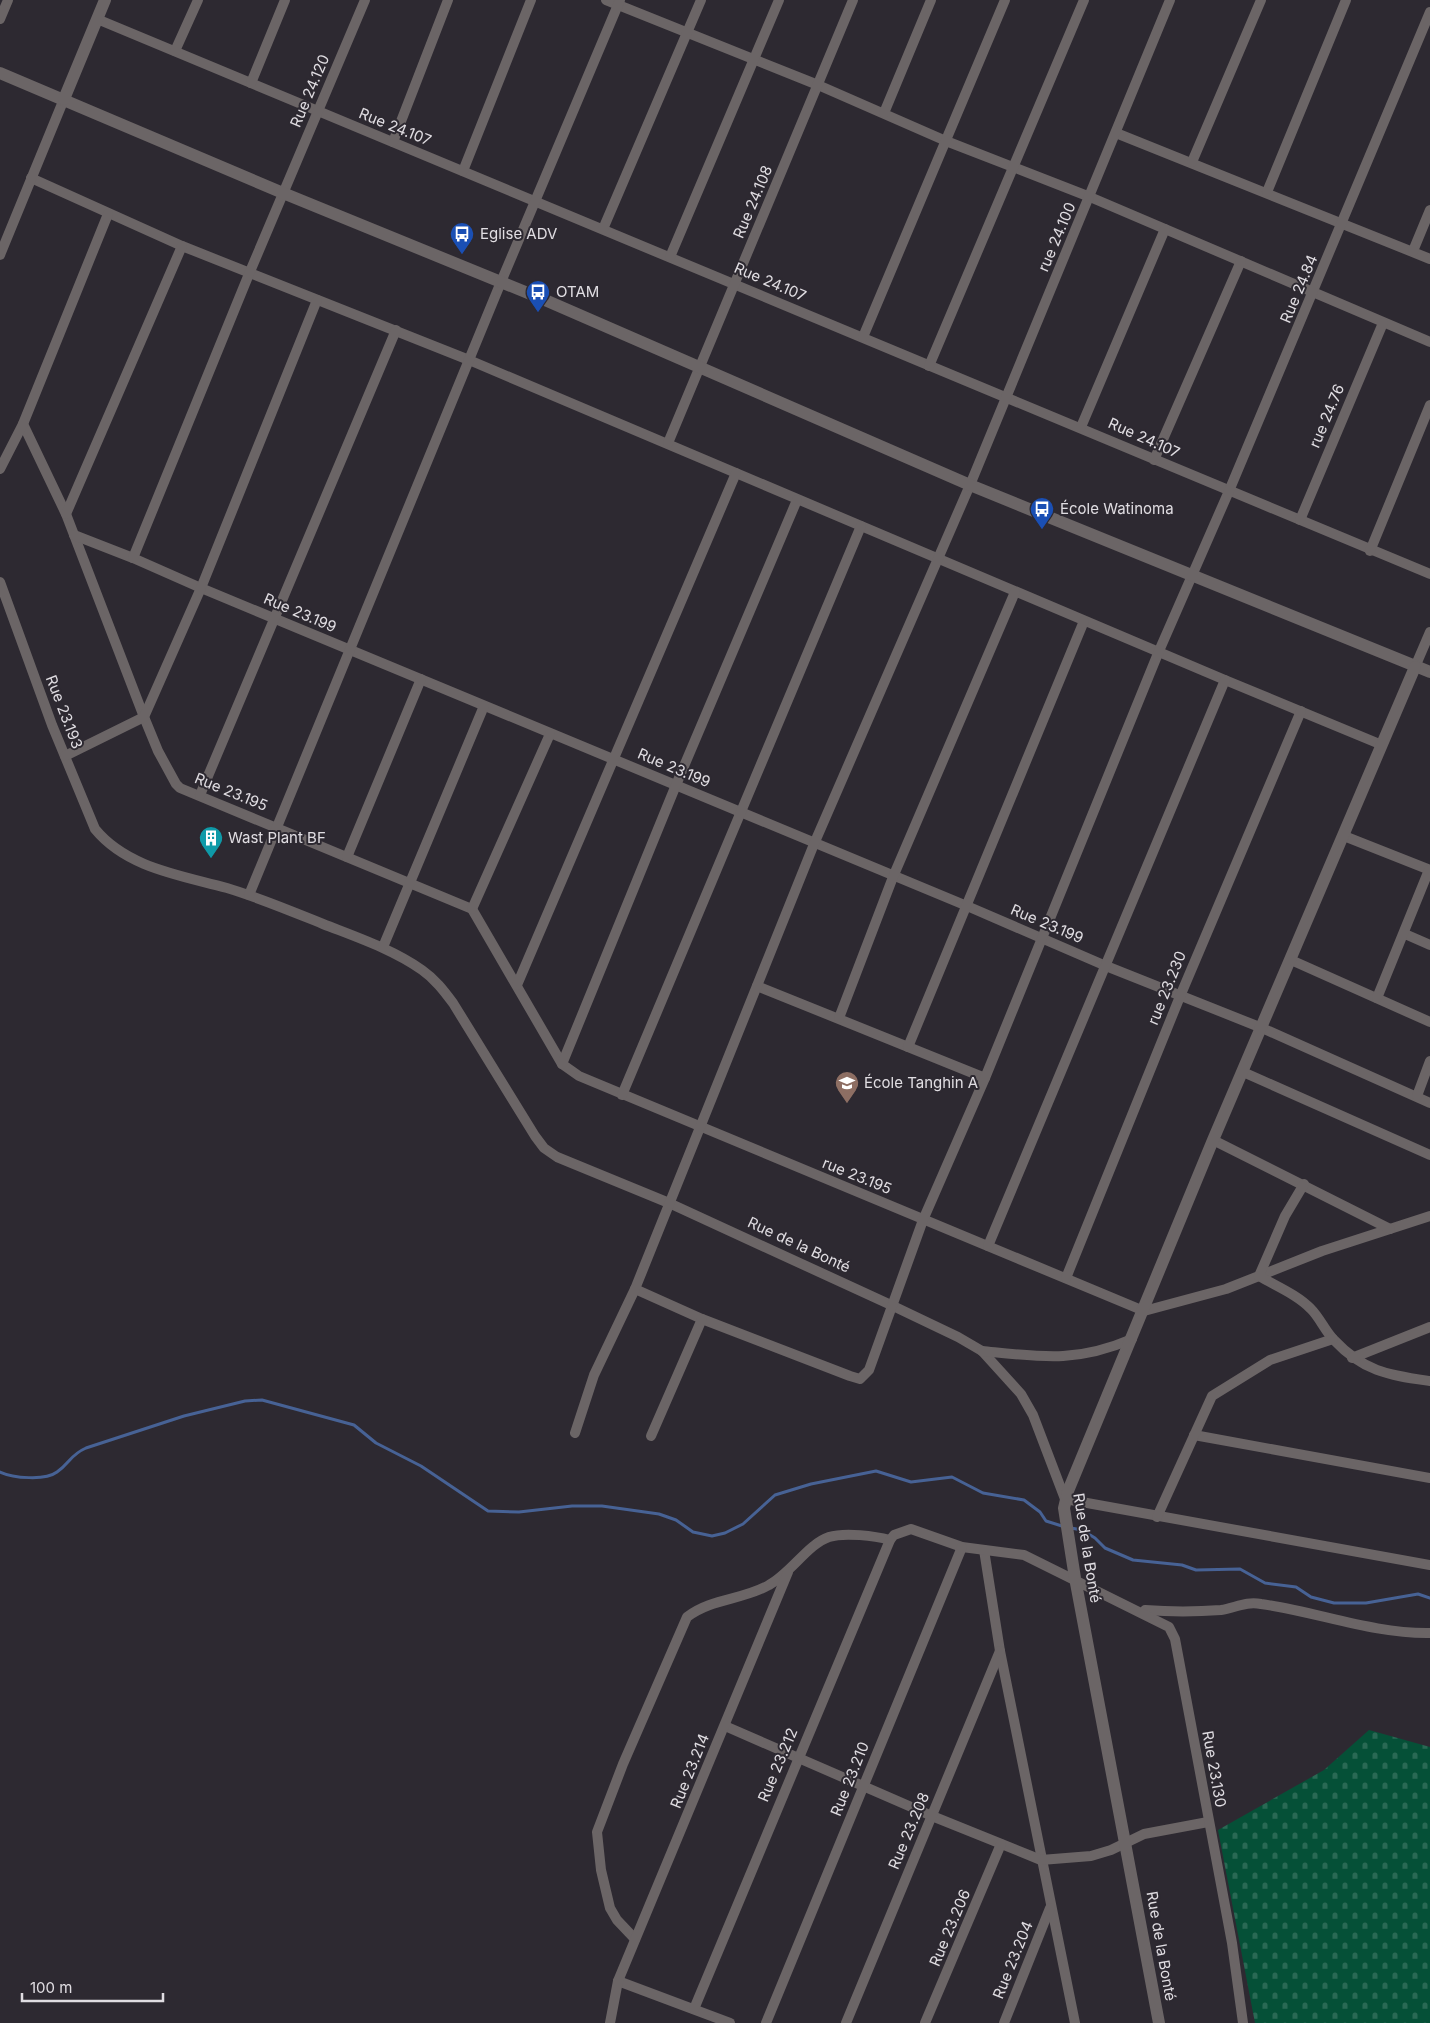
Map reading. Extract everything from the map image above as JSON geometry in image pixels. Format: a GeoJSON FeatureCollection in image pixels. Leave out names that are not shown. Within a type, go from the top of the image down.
{"type":"FeatureCollection","features":[{"type":"Feature","properties":{"kind":"street"},"geometry":{"type":"LineString","coordinates":[[0,19],[8,0]]}},
{"type":"Feature","properties":{"kind":"street"},"geometry":{"type":"LineString","coordinates":[[0,255],[105,0]]}},
{"type":"Feature","properties":{"kind":"street"},"geometry":{"type":"LineString","coordinates":[[175,51],[198,0]]}},
{"type":"Feature","properties":{"kind":"street"},"geometry":{"type":"LineString","coordinates":[[251,83],[285,0]]}},
{"type":"Feature","properties":{"kind":"street","name":"Rue 24.120"},"geometry":{"type":"LineString","coordinates":[[133,558],[249,274],[365,0]]}},
{"type":"Feature","properties":{"kind":"street"},"geometry":{"type":"LineString","coordinates":[[393,142],[448,0]]}},
{"type":"Feature","properties":{"kind":"street"},"geometry":{"type":"LineString","coordinates":[[463,171],[531,0]]}},
{"type":"Feature","properties":{"kind":"street"},"geometry":{"type":"LineString","coordinates":[[606,0],[619,2],[688,33],[818,85],[946,141],[1090,197],[1430,342]]}},
{"type":"Feature","properties":{"kind":"street"},"geometry":{"type":"LineString","coordinates":[[602,229],[702,0]]}},
{"type":"Feature","properties":{"kind":"street"},"geometry":{"type":"LineString","coordinates":[[670,257],[778,0]]}},
{"type":"Feature","properties":{"kind":"street","name":"Rue 24.108"},"geometry":{"type":"LineString","coordinates":[[668,443],[853,0]]}},
{"type":"Feature","properties":{"kind":"street"},"geometry":{"type":"LineString","coordinates":[[884,113],[931,0]]}},
{"type":"Feature","properties":{"kind":"street"},"geometry":{"type":"LineString","coordinates":[[863,337],[1005,0]]}},
{"type":"Feature","properties":{"kind":"street"},"geometry":{"type":"LineString","coordinates":[[929,366],[1084,0]]}},
{"type":"Feature","properties":{"kind":"street","name":"rue 24.100"},"geometry":{"type":"LineString","coordinates":[[576,1433],[597,1367],[635,1289],[814,844],[970,485],[1004,398],[1090,197],[1170,0]]}},
{"type":"Feature","properties":{"kind":"street"},"geometry":{"type":"LineString","coordinates":[[1192,162],[1261,0]]}},
{"type":"Feature","properties":{"kind":"street"},"geometry":{"type":"LineString","coordinates":[[1267,192],[1346,0]]}},
{"type":"Feature","properties":{"kind":"street"},"geometry":{"type":"LineString","coordinates":[[249,894],[501,282],[619,2]]}},
{"type":"Feature","properties":{"kind":"street","name":"Rue 24.84"},"geometry":{"type":"LineString","coordinates":[[702,1319],[860,1379],[869,1370],[891,1305],[924,1220],[985,1078],[1159,651],[1313,293],[1430,12]]}},
{"type":"Feature","properties":{"kind":"street","name":"Rue 24.107"},"geometry":{"type":"LineString","coordinates":[[97,19],[317,112],[863,337],[1004,398],[1082,427],[1154,460],[1370,551],[1430,574]]}},
{"type":"Feature","properties":{"kind":"street"},"geometry":{"type":"LineString","coordinates":[[0,72],[283,193],[501,282],[698,369],[970,485],[1430,672]]}},
{"type":"Feature","properties":{"kind":"street"},"geometry":{"type":"LineString","coordinates":[[1116,133],[1430,259]]}},
{"type":"Feature","properties":{"kind":"street"},"geometry":{"type":"LineString","coordinates":[[31,178],[182,246],[470,360],[1015,592],[1382,744]]}},
{"type":"Feature","properties":{"kind":"street"},"geometry":{"type":"LineString","coordinates":[[1413,252],[1430,210]]}},
{"type":"Feature","properties":{"kind":"street"},"geometry":{"type":"LineString","coordinates":[[0,469],[23,424],[108,214]]}},
{"type":"Feature","properties":{"kind":"street"},"geometry":{"type":"LineString","coordinates":[[1082,427],[1165,229]]}},
{"type":"Feature","properties":{"kind":"street"},"geometry":{"type":"LineString","coordinates":[[66,514],[182,246]]}},
{"type":"Feature","properties":{"kind":"street"},"geometry":{"type":"LineString","coordinates":[[1154,460],[1241,261]]}},
{"type":"Feature","properties":{"kind":"street"},"geometry":{"type":"LineString","coordinates":[[65,756],[144,717],[201,588],[317,300]]}},
{"type":"Feature","properties":{"kind":"street","name":"rue 24.76"},"geometry":{"type":"LineString","coordinates":[[1300,520],[1383,323]]}},
{"type":"Feature","properties":{"kind":"street"},"geometry":{"type":"LineString","coordinates":[[200,795],[396,330]]}},
{"type":"Feature","properties":{"kind":"street"},"geometry":{"type":"LineString","coordinates":[[1370,551],[1430,405]]}},
{"type":"Feature","properties":{"kind":"street","name":"Rue 23.195"},"geometry":{"type":"LineString","coordinates":[[23,424],[66,514],[144,717],[158,751],[176,784],[180,788],[472,909]]}},
{"type":"Feature","properties":{"kind":"street"},"geometry":{"type":"LineString","coordinates":[[517,985],[736,473]]}},
{"type":"Feature","properties":{"kind":"street"},"geometry":{"type":"LineString","coordinates":[[562,1064],[676,785],[797,500]]}},
{"type":"Feature","properties":{"kind":"street"},"geometry":{"type":"LineString","coordinates":[[622,1094],[742,813],[861,526]]}},
{"type":"Feature","properties":{"kind":"street","name":"Rue 23.199"},"geometry":{"type":"LineString","coordinates":[[74,536],[133,558],[550,734],[967,906],[1106,966],[1181,994],[1430,1103]]}},
{"type":"Feature","properties":{"kind":"street","name":"Rue 23.193"},"geometry":{"type":"LineString","coordinates":[[0,582],[65,756],[95,829],[112,846],[121,853],[150,866],[249,894],[382,947]]}},
{"type":"Feature","properties":{"kind":"street"},"geometry":{"type":"LineString","coordinates":[[839,1018],[893,876],[1015,592]]}},
{"type":"Feature","properties":{"kind":"street"},"geometry":{"type":"LineString","coordinates":[[908,1047],[1084,621]]}},
{"type":"Feature","properties":{"kind":"street"},"geometry":{"type":"LineString","coordinates":[[1430,632],[1213,1140],[1064,1504],[1157,1517],[1430,1565]]}},
{"type":"Feature","properties":{"kind":"street"},"geometry":{"type":"LineString","coordinates":[[347,857],[421,679]]}},
{"type":"Feature","properties":{"kind":"street"},"geometry":{"type":"LineString","coordinates":[[988,1246],[1225,680]]}},
{"type":"Feature","properties":{"kind":"street"},"geometry":{"type":"LineString","coordinates":[[382,947],[411,883],[484,706]]}},
{"type":"Feature","properties":{"kind":"street","name":"rue 23.230"},"geometry":{"type":"LineString","coordinates":[[1066,1278],[1181,994],[1301,711]]}},
{"type":"Feature","properties":{"kind":"street"},"geometry":{"type":"LineString","coordinates":[[550,734],[472,909],[562,1064]]}},
{"type":"Feature","properties":{"kind":"street"},"geometry":{"type":"LineString","coordinates":[[1344,836],[1430,870],[1377,998]]}},
{"type":"Feature","properties":{"kind":"street"},"geometry":{"type":"LineString","coordinates":[[1404,934],[1430,945]]}},
{"type":"Feature","properties":{"kind":"street","name":"Rue de la Bonté"},"geometry":{"type":"LineString","coordinates":[[382,947],[422,970],[439,984],[544,1148],[575,1165],[669,1202],[958,1337],[982,1351],[1021,1394],[1033,1416],[1064,1504],[1070,1553],[1159,2023]]}},
{"type":"Feature","properties":{"kind":"street"},"geometry":{"type":"LineString","coordinates":[[1291,960],[1430,1022]]}},
{"type":"Feature","properties":{"kind":"street"},"geometry":{"type":"LineString","coordinates":[[757,986],[985,1078]]}},
{"type":"Feature","properties":{"kind":"street"},"geometry":{"type":"LineString","coordinates":[[1417,1096],[1430,1061]]}},
{"type":"Feature","properties":{"kind":"street","name":"rue 23.195"},"geometry":{"type":"LineString","coordinates":[[562,1064],[578,1076],[1144,1311]]}},
{"type":"Feature","properties":{"kind":"street"},"geometry":{"type":"LineString","coordinates":[[1243,1072],[1430,1155]]}},
{"type":"Feature","properties":{"kind":"street"},"geometry":{"type":"LineString","coordinates":[[1213,1140],[1390,1228]]}},
{"type":"Feature","properties":{"kind":"street"},"geometry":{"type":"LineString","coordinates":[[1259,1276],[1288,1209],[1304,1184]]}},
{"type":"Feature","properties":{"kind":"street"},"geometry":{"type":"LineString","coordinates":[[1144,1311],[1226,1289],[1322,1251],[1430,1216]]}},
{"type":"Feature","properties":{"kind":"street"},"geometry":{"type":"LineString","coordinates":[[1259,1276],[1310,1308],[1333,1339],[1352,1358],[1372,1370],[1390,1376],[1430,1381]]}},
{"type":"Feature","properties":{"kind":"street"},"geometry":{"type":"LineString","coordinates":[[635,1289],[702,1319],[650,1436]]}},
{"type":"Feature","properties":{"kind":"street"},"geometry":{"type":"LineString","coordinates":[[1352,1358],[1430,1327]]}},
{"type":"Feature","properties":{"kind":"street"},"geometry":{"type":"LineString","coordinates":[[982,1351],[1048,1357],[1075,1356],[1109,1349],[1132,1339]]}},
{"type":"Feature","properties":{"kind":"street"},"geometry":{"type":"LineString","coordinates":[[1157,1517],[1208,1402],[1218,1392],[1270,1360],[1333,1339]]}},
{"type":"Feature","properties":{"kind":"street"},"geometry":{"type":"LineString","coordinates":[[1194,1435],[1430,1478]]}},
{"type":"Feature","properties":{"kind":"street","name":"Rue 23.130"},"geometry":{"type":"LineString","coordinates":[[789,1571],[814,1546],[828,1538],[836,1536],[892,1537],[911,1529],[962,1547],[1024,1555],[1075,1578],[1169,1627],[1175,1639],[1232,1943],[1243,2023]]}},
{"type":"Feature","properties":{"kind":"street","name":"Rue 23.212"},"geometry":{"type":"LineString","coordinates":[[694,2009],[798,1756],[892,1537]]}},
{"type":"Feature","properties":{"kind":"street","name":"Rue 23.210"},"geometry":{"type":"LineString","coordinates":[[766,2023],[962,1547]]}},
{"type":"Feature","properties":{"kind":"street"},"geometry":{"type":"LineString","coordinates":[[984,1550],[1000,1650],[1050,1908],[1075,2023]]}},
{"type":"Feature","properties":{"kind":"street"},"geometry":{"type":"LineString","coordinates":[[635,1939],[610,1908],[605,1891],[597,1841],[601,1821],[623,1764],[687,1617],[707,1605],[763,1588],[789,1571]]}},
{"type":"Feature","properties":{"kind":"street","name":"Rue 23.214"},"geometry":{"type":"LineString","coordinates":[[610,2023],[618,1981],[789,1571]]}},
{"type":"Feature","properties":{"kind":"street"},"geometry":{"type":"LineString","coordinates":[[1139,1610],[1190,1613],[1225,1609],[1247,1602],[1366,1626],[1430,1633]]}},
{"type":"Feature","properties":{"kind":"street","name":"Rue 23.208"},"geometry":{"type":"LineString","coordinates":[[846,2023],[1000,1650]]}},
{"type":"Feature","properties":{"kind":"street"},"geometry":{"type":"LineString","coordinates":[[724,1726],[798,1756],[932,1816],[1041,1860],[1091,1856],[1111,1850],[1144,1834],[1208,1822]]}},
{"type":"Feature","properties":{"kind":"street","name":"Rue 23.206"},"geometry":{"type":"LineString","coordinates":[[925,2023],[1001,1844]]}},
{"type":"Feature","properties":{"kind":"street","name":"Rue 23.204"},"geometry":{"type":"LineString","coordinates":[[1004,2023],[1050,1908]]}},
{"type":"Feature","properties":{"kind":"street"},"geometry":{"type":"LineString","coordinates":[[618,1981],[730,2023]]}},
{"type":"Feature","properties":{"kind":"green space"},"geometry":{"type":"Polygon","coordinates":[[[1369,1730],[1430,1747],[1430,2023],[1255,2023],[1218,1830],[1324,1770],[1369,1730]]]}},
{"type":"Feature","properties":{"kind":"waterway"},"geometry":{"type":"LineString","coordinates":[[0,1472],[29,1478],[45,1477],[57,1472],[77,1453],[86,1448],[184,1416],[245,1401],[262,1400],[354,1425],[376,1443],[421,1466],[488,1511],[519,1512],[572,1506],[602,1506],[659,1514],[676,1520],[693,1532],[712,1536],[725,1533],[743,1524],[775,1495],[811,1484],[876,1471],[911,1482],[952,1477],[983,1493],[1024,1500],[1040,1512],[1046,1521],[1065,1527]]}},
{"type":"Feature","properties":{"kind":"waterway"},"geometry":{"type":"LineString","coordinates":[[1071,1528],[1082,1530],[1095,1538],[1105,1548],[1133,1560],[1182,1565],[1196,1570],[1240,1569],[1265,1583],[1296,1587],[1311,1597],[1334,1603],[1366,1603],[1418,1594],[1430,1598]]}},
{"type":"Feature","properties":{"kind":"place","name":"Eglise ADV"},"geometry":{"type":"Point","coordinates":[462,255]}},
{"type":"Feature","properties":{"kind":"place","name":"OTAM"},"geometry":{"type":"Point","coordinates":[538,313]}},
{"type":"Feature","properties":{"kind":"place","name":"École Watinoma"},"geometry":{"type":"Point","coordinates":[1042,530]}},
{"type":"Feature","properties":{"kind":"place","name":"Wast Plant BF"},"geometry":{"type":"Point","coordinates":[211,859]}},
{"type":"Feature","properties":{"kind":"place","name":"École Tanghin A"},"geometry":{"type":"Point","coordinates":[847,1104]}}]}
